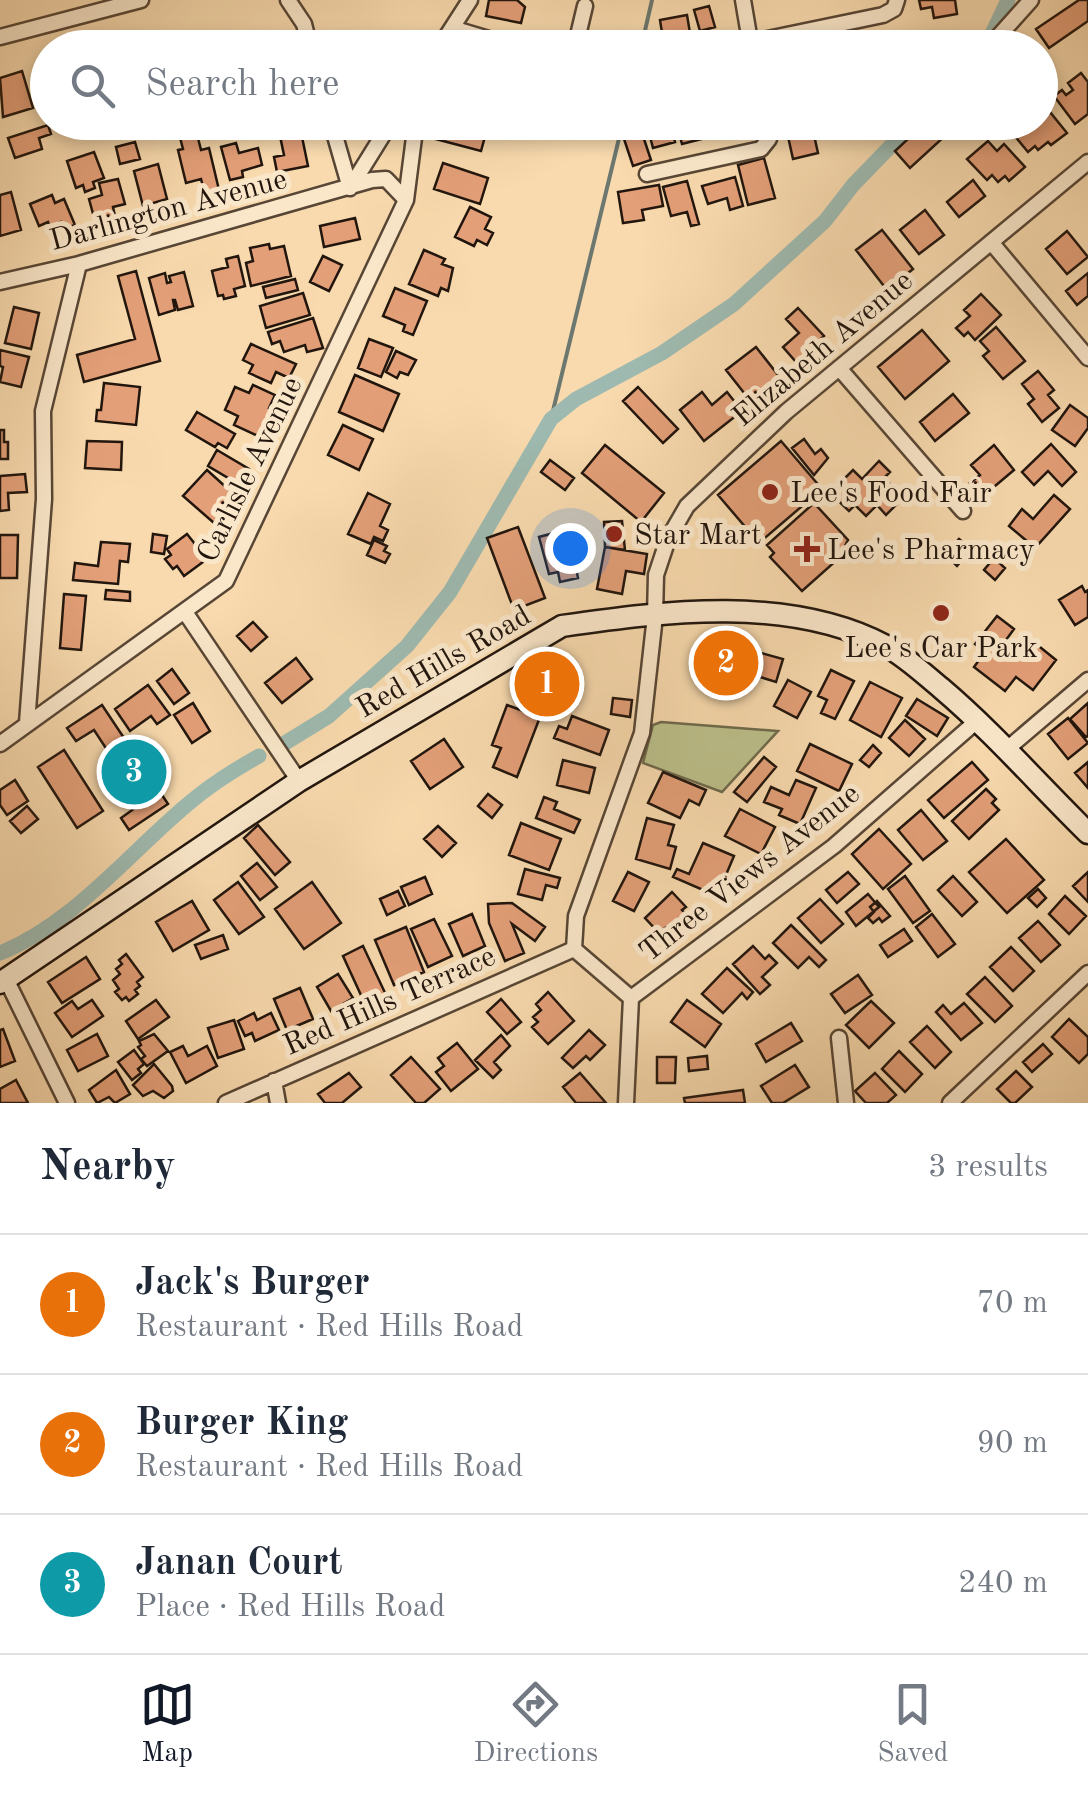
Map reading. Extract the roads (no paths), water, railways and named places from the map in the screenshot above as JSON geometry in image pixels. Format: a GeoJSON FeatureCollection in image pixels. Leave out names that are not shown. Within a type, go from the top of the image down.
{"type":"FeatureCollection","features":[{"type":"Feature","properties":{"kind":"main road","name":"Red Hills Road"},"geometry":{"type":"LineString","coordinates":[[4,982],[299,781],[562,626],[732,612],[796,617],[851,630],[888,647],[978,720],[1088,833]]}},
{"type":"Feature","properties":{"kind":"street"},"geometry":{"type":"LineString","coordinates":[[0,38],[141,0]]}},
{"type":"Feature","properties":{"kind":"street"},"geometry":{"type":"LineString","coordinates":[[288,0],[306,30]]}},
{"type":"Feature","properties":{"kind":"street"},"geometry":{"type":"LineString","coordinates":[[459,30],[452,28],[470,0]]}},
{"type":"Feature","properties":{"kind":"street"},"geometry":{"type":"LineString","coordinates":[[743,0],[748,30]]}},
{"type":"Feature","properties":{"kind":"street"},"geometry":{"type":"LineString","coordinates":[[1004,30],[1031,0]]}},
{"type":"Feature","properties":{"kind":"street"},"geometry":{"type":"LineString","coordinates":[[818,30],[876,17],[895,5]]}},
{"type":"Feature","properties":{"kind":"street"},"geometry":{"type":"LineString","coordinates":[[580,30],[586,6]]}},
{"type":"Feature","properties":{"kind":"street"},"geometry":{"type":"LineString","coordinates":[[337,140],[350,188]]}},
{"type":"Feature","properties":{"kind":"street"},"geometry":{"type":"LineString","coordinates":[[350,188],[380,140]]}},
{"type":"Feature","properties":{"kind":"street","name":"Carlisle Avenue"},"geometry":{"type":"LineString","coordinates":[[0,744],[226,581],[406,200],[414,140]]}},
{"type":"Feature","properties":{"kind":"street"},"geometry":{"type":"LineString","coordinates":[[647,174],[761,149],[768,140]]}},
{"type":"Feature","properties":{"kind":"street","name":"Elizabeth Avenue"},"geometry":{"type":"LineString","coordinates":[[656,616],[656,575],[668,539],[687,506],[746,448],[838,368],[1088,162]]}},
{"type":"Feature","properties":{"kind":"street","name":"Darlington Avenue"},"geometry":{"type":"LineString","coordinates":[[0,282],[386,179],[406,200]]}},
{"type":"Feature","properties":{"kind":"street"},"geometry":{"type":"LineString","coordinates":[[991,242],[1088,358]]}},
{"type":"Feature","properties":{"kind":"street"},"geometry":{"type":"LineString","coordinates":[[27,722],[44,499],[44,411],[79,264]]}},
{"type":"Feature","properties":{"kind":"street"},"geometry":{"type":"LineString","coordinates":[[838,368],[964,512]]}},
{"type":"Feature","properties":{"kind":"street"},"geometry":{"type":"LineString","coordinates":[[185,612],[299,781]]}},
{"type":"Feature","properties":{"kind":"street"},"geometry":{"type":"LineString","coordinates":[[630,998],[574,949],[576,916],[642,733],[656,616]]}},
{"type":"Feature","properties":{"kind":"street"},"geometry":{"type":"LineString","coordinates":[[1007,749],[1088,680]]}},
{"type":"Feature","properties":{"kind":"street","name":"Three Views Avenue"},"geometry":{"type":"LineString","coordinates":[[628,1102],[630,998],[834,846],[978,720]]}},
{"type":"Feature","properties":{"kind":"street","name":"Red Hills Terrace"},"geometry":{"type":"LineString","coordinates":[[226,1103],[574,949]]}},
{"type":"Feature","properties":{"kind":"street"},"geometry":{"type":"LineString","coordinates":[[950,1103],[1088,973]]}},
{"type":"Feature","properties":{"kind":"street"},"geometry":{"type":"LineString","coordinates":[[4,982],[67,1103]]}},
{"type":"Feature","properties":{"kind":"street"},"geometry":{"type":"LineString","coordinates":[[839,1038],[846,1103]]}},
{"type":"Feature","properties":{"kind":"street"},"geometry":{"type":"LineString","coordinates":[[274,1080],[278,1103]]}},
{"type":"Feature","properties":{"kind":"waterway"},"geometry":{"type":"LineString","coordinates":[[645,30],[652,0]]}},
{"type":"Feature","properties":{"kind":"waterway"},"geometry":{"type":"LineString","coordinates":[[994,30],[1008,0]]}},
{"type":"Feature","properties":{"kind":"waterway"},"geometry":{"type":"LineString","coordinates":[[551,419],[619,140]]}},
{"type":"Feature","properties":{"kind":"waterway"},"geometry":{"type":"LineString","coordinates":[[285,743],[329,716],[407,646],[450,592],[551,419],[576,399],[662,353],[734,304],[825,221],[897,140]]}},
{"type":"Feature","properties":{"kind":"waterway"},"geometry":{"type":"LineString","coordinates":[[0,953],[27,940],[76,906],[196,797],[259,756]]}},
{"type":"Feature","properties":{"kind":"place","name":"Lee's Food Fair"},"geometry":{"type":"Point","coordinates":[770,492]}},
{"type":"Feature","properties":{"kind":"place","name":"Star Mart"},"geometry":{"type":"Point","coordinates":[614,534]}},
{"type":"Feature","properties":{"kind":"place","name":"Lee's Pharmacy"},"geometry":{"type":"Point","coordinates":[807,549]}},
{"type":"Feature","properties":{"kind":"place","name":"Lee's Car Park"},"geometry":{"type":"Point","coordinates":[941,613]}},
{"type":"Feature","properties":{"kind":"place","name":"Burger King"},"geometry":{"type":"Point","coordinates":[726,663]}},
{"type":"Feature","properties":{"kind":"place","name":"Jack's Burger"},"geometry":{"type":"Point","coordinates":[547,684]}},
{"type":"Feature","properties":{"kind":"place","name":"Janan Court"},"geometry":{"type":"Point","coordinates":[134,772]}}]}
